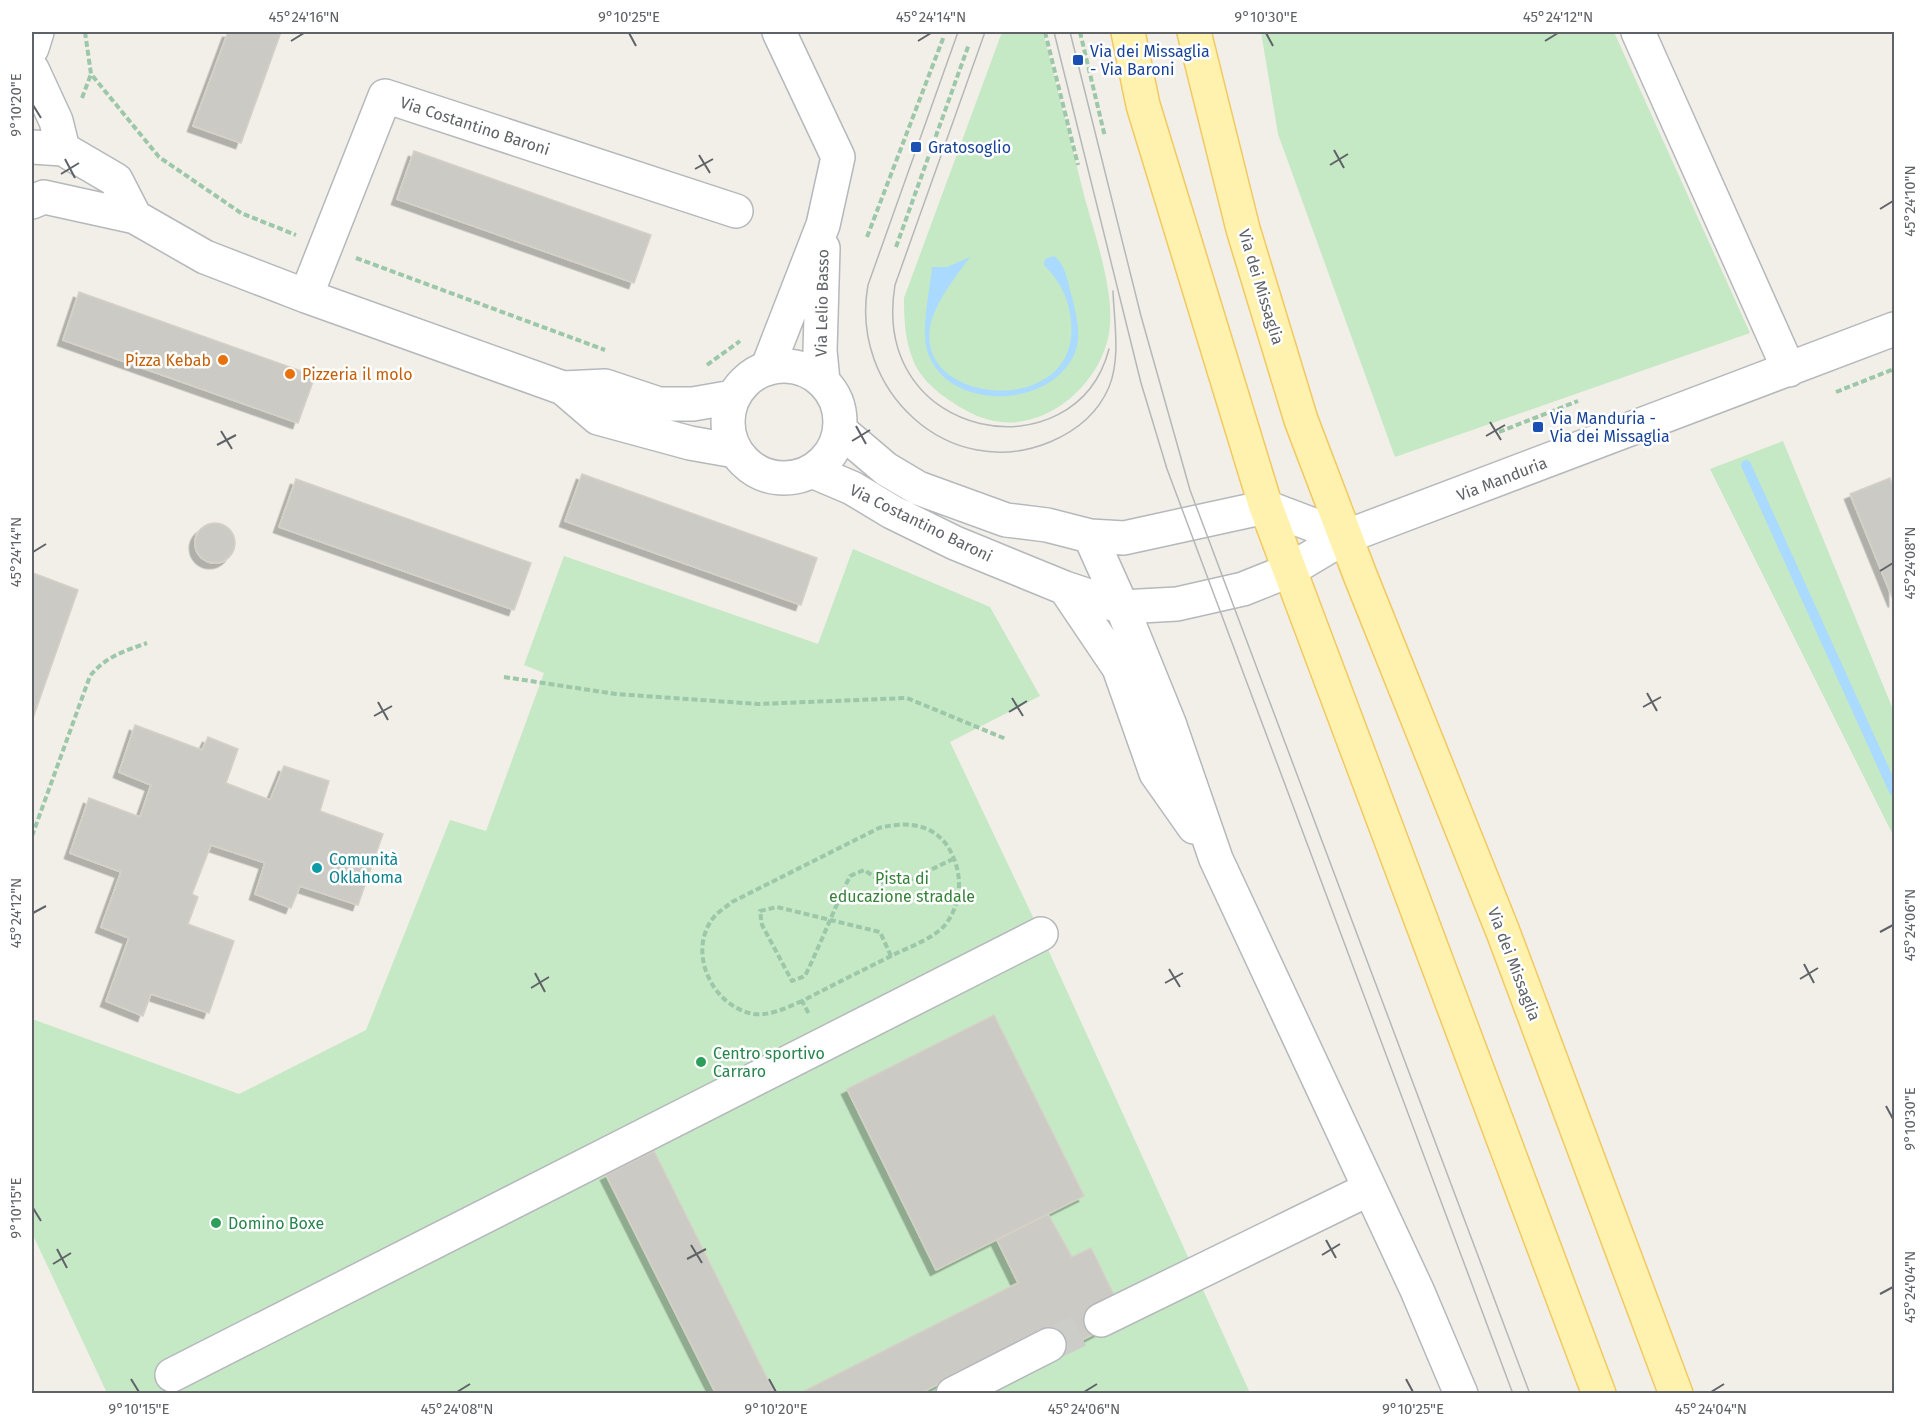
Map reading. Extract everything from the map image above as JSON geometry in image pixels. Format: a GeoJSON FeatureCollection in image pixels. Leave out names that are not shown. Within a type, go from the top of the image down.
{"type":"FeatureCollection","features":[{"type":"Feature","properties":{"kind":"main road"},"geometry":{"type":"LineString","coordinates":[[1128,32],[1143,105],[1266,507],[1288,571],[1599,1394]]}},
{"type":"Feature","properties":{"kind":"main road","name":"Via dei Missaglia"},"geometry":{"type":"LineString","coordinates":[[1194,32],[1243,230],[1301,420],[1345,537],[1503,932],[1676,1394]]}},
{"type":"Feature","properties":{"kind":"street"},"geometry":{"type":"LineString","coordinates":[[32,48],[37,32]]}},
{"type":"Feature","properties":{"kind":"street","name":"Via Lelio Basso"},"geometry":{"type":"LineString","coordinates":[[767,369],[823,225],[838,157],[779,32]]}},
{"type":"Feature","properties":{"kind":"street"},"geometry":{"type":"LineString","coordinates":[[1638,32],[1789,370]]}},
{"type":"Feature","properties":{"kind":"street"},"geometry":{"type":"LineString","coordinates":[[32,69],[56,121],[47,148],[116,180],[135,217]]}},
{"type":"Feature","properties":{"kind":"street","name":"Via Costantino Baroni"},"geometry":{"type":"LineString","coordinates":[[306,296],[385,96],[736,211]]}},
{"type":"Feature","properties":{"kind":"street"},"geometry":{"type":"LineString","coordinates":[[36,196],[135,217],[205,257],[306,296],[563,388],[598,418],[690,443],[735,451]]}},
{"type":"Feature","properties":{"kind":"street","name":"Via Lelio Basso"},"geometry":{"type":"LineString","coordinates":[[823,225],[820,351],[823,381]]}},
{"type":"Feature","properties":{"kind":"street","name":"Via Manduria"},"geometry":{"type":"LineString","coordinates":[[1345,537],[1894,329]]}},
{"type":"Feature","properties":{"kind":"street"},"geometry":{"type":"LineString","coordinates":[[794,367],[807,371],[823,381],[837,404],[840,429],[832,451],[812,471],[793,478],[772,478],[747,465],[735,451],[727,422],[733,397],[748,379],[767,369],[794,367]]}},
{"type":"Feature","properties":{"kind":"street"},"geometry":{"type":"LineString","coordinates":[[563,388],[605,386],[659,404],[693,404],[733,397]]}},
{"type":"Feature","properties":{"kind":"street","name":"Via Costantino Baroni"},"geometry":{"type":"LineString","coordinates":[[840,429],[886,469],[918,488],[1006,520],[1047,525],[1090,536],[1124,538],[1266,507]]}},
{"type":"Feature","properties":{"kind":"street","name":"Via Costantino Baroni"},"geometry":{"type":"LineString","coordinates":[[812,471],[852,488],[892,512],[955,543],[1065,588],[1122,607],[1176,604],[1243,589],[1288,571]]}},
{"type":"Feature","properties":{"kind":"street"},"geometry":{"type":"LineString","coordinates":[[1266,507],[1345,537]]}},
{"type":"Feature","properties":{"kind":"street"},"geometry":{"type":"LineString","coordinates":[[1090,536],[1065,588],[1119,668],[1156,773],[1216,859]]}},
{"type":"Feature","properties":{"kind":"street"},"geometry":{"type":"LineString","coordinates":[[1090,536],[1122,607],[1169,723],[1216,859],[1461,1394]]}},
{"type":"Feature","properties":{"kind":"street"},"geometry":{"type":"LineString","coordinates":[[1288,571],[1345,537]]}},
{"type":"Feature","properties":{"kind":"street"},"geometry":{"type":"LineString","coordinates":[[172,1375],[1041,934]]}},
{"type":"Feature","properties":{"kind":"street"},"geometry":{"type":"LineString","coordinates":[[1101,1320],[1369,1189]]}},
{"type":"Feature","properties":{"kind":"street"},"geometry":{"type":"LineString","coordinates":[[953,1394],[1049,1345]]}},
{"type":"Feature","properties":{"kind":"path"},"geometry":{"type":"LineString","coordinates":[[85,32],[92,74],[159,158],[241,213],[607,351]]}},
{"type":"Feature","properties":{"kind":"path"},"geometry":{"type":"LineString","coordinates":[[1045,32],[1078,165]]}},
{"type":"Feature","properties":{"kind":"path"},"geometry":{"type":"LineString","coordinates":[[1080,32],[1105,137]]}},
{"type":"Feature","properties":{"kind":"path"},"geometry":{"type":"LineString","coordinates":[[867,237],[944,36]]}},
{"type":"Feature","properties":{"kind":"path"},"geometry":{"type":"LineString","coordinates":[[896,247],[969,44]]}},
{"type":"Feature","properties":{"kind":"path"},"geometry":{"type":"LineString","coordinates":[[1836,392],[1894,369]]}},
{"type":"Feature","properties":{"kind":"path"},"geometry":{"type":"LineString","coordinates":[[1499,432],[1578,401]]}},
{"type":"Feature","properties":{"kind":"path"},"geometry":{"type":"LineString","coordinates":[[32,836],[90,676],[100,663],[117,653],[147,643]]}},
{"type":"Feature","properties":{"kind":"path"},"geometry":{"type":"LineString","coordinates":[[504,677],[616,694],[758,704],[907,698],[1006,739]]}},
{"type":"Feature","properties":{"kind":"path"},"geometry":{"type":"LineString","coordinates":[[902,822],[924,828],[944,841],[955,858],[959,886],[956,905],[944,926],[891,956],[802,1001],[777,1011],[754,1014],[729,1003],[713,987],[703,966],[704,940],[713,917],[732,902],[879,828],[902,822]]}},
{"type":"Feature","properties":{"kind":"path"},"geometry":{"type":"LineString","coordinates":[[891,956],[880,932],[829,919],[777,907],[760,911],[762,925],[792,981],[805,976],[829,919],[850,876],[864,870],[884,883],[908,880],[955,858]]}},
{"type":"Feature","properties":{"kind":"path"},"geometry":{"type":"LineString","coordinates":[[802,1001],[824,1044]]}},
{"type":"Feature","properties":{"kind":"green space"},"geometry":{"type":"Polygon","coordinates":[[[1002,32],[1043,32],[1102,262],[1110,310],[1106,344],[1087,381],[1072,397],[1055,409],[1035,418],[1015,422],[988,420],[965,410],[933,388],[919,372],[913,360],[904,314],[904,298],[1002,32]]]}},
{"type":"Feature","properties":{"kind":"green space"},"geometry":{"type":"Polygon","coordinates":[[[1261,32],[1614,32],[1750,333],[1395,457],[1278,134],[1261,32]]]}},
{"type":"Feature","properties":{"kind":"green space"},"geometry":{"type":"Polygon","coordinates":[[[1783,441],[1894,712],[1894,837],[1710,469],[1783,441]]]}},
{"type":"Feature","properties":{"kind":"green space","name":"Centro sportivo Carraro"},"geometry":{"type":"Polygon","coordinates":[[[853,549],[990,607],[1040,696],[950,742],[1041,934],[1250,1393],[107,1393],[32,1233],[32,1019],[239,1094],[366,1030],[450,820],[486,831],[544,673],[524,665],[564,556],[818,644],[853,549]]]}},
{"type":"Feature","properties":{"kind":"water"},"geometry":{"type":"Polygon","coordinates":[[[1054,256],[1066,275],[1078,328],[1075,352],[1059,375],[1040,387],[1019,394],[997,396],[975,393],[955,385],[939,372],[928,353],[925,334],[932,267],[947,267],[970,257],[944,294],[932,319],[931,348],[944,370],[967,385],[996,391],[1025,388],[1050,375],[1067,353],[1071,321],[1063,291],[1055,277],[1044,265],[1045,259],[1054,256]]]}},
{"type":"Feature","properties":{"kind":"building"},"geometry":{"type":"Polygon","coordinates":[[[228,32],[281,32],[241,143],[193,126],[228,32]]]}},
{"type":"Feature","properties":{"kind":"building"},"geometry":{"type":"Polygon","coordinates":[[[414,151],[651,235],[634,283],[397,199],[414,151]]]}},
{"type":"Feature","properties":{"kind":"building"},"geometry":{"type":"Polygon","coordinates":[[[79,292],[315,376],[298,423],[63,340],[79,292]]]}},
{"type":"Feature","properties":{"kind":"building"},"geometry":{"type":"Polygon","coordinates":[[[582,474],[817,558],[801,605],[565,521],[582,474]]]}},
{"type":"Feature","properties":{"kind":"building"},"geometry":{"type":"Polygon","coordinates":[[[1890,478],[1894,489],[1894,602],[1850,494],[1890,478]]]}},
{"type":"Feature","properties":{"kind":"building"},"geometry":{"type":"Polygon","coordinates":[[[296,479],[531,563],[514,610],[279,527],[296,479]]]}},
{"type":"Feature","properties":{"kind":"building"},"geometry":{"type":"Polygon","coordinates":[[[215,523],[223,524],[229,529],[234,535],[234,551],[229,557],[223,562],[215,563],[207,562],[201,557],[196,551],[195,543],[196,535],[201,529],[207,524],[215,523]]]}},
{"type":"Feature","properties":{"kind":"building"},"geometry":{"type":"Polygon","coordinates":[[[33,573],[78,590],[32,721],[32,576],[33,573]]]}},
{"type":"Feature","properties":{"kind":"building","name":"Comunità Oklahoma"},"geometry":{"type":"Polygon","coordinates":[[[135,725],[202,750],[208,737],[238,749],[226,783],[270,800],[284,766],[329,781],[320,811],[383,834],[358,905],[300,886],[291,908],[255,894],[265,863],[211,845],[192,894],[198,897],[188,924],[234,941],[209,1013],[151,994],[143,1016],[106,1001],[129,938],[101,927],[121,872],[70,853],[89,798],[140,817],[151,785],[119,772],[135,725]]]}},
{"type":"Feature","properties":{"kind":"building"},"geometry":{"type":"Polygon","coordinates":[[[994,1015],[1084,1196],[936,1270],[847,1089],[994,1015]]]}},
{"type":"Feature","properties":{"kind":"building"},"geometry":{"type":"Polygon","coordinates":[[[654,1151],[775,1394],[716,1394],[606,1175],[654,1151]]]}},
{"type":"Feature","properties":{"kind":"building"},"geometry":{"type":"Polygon","coordinates":[[[1048,1214],[1072,1257],[1091,1248],[1114,1295],[1095,1304],[1106,1328],[1053,1355],[1043,1331],[919,1394],[806,1394],[804,1391],[1018,1283],[997,1240],[1048,1214]]]}},
{"type":"Feature","properties":{"kind":"waterway"},"geometry":{"type":"LineString","coordinates":[[1746,465],[1894,791]]}},
{"type":"Feature","properties":{"kind":"tunnel"},"geometry":{"type":"LineString","coordinates":[[1049,1345],[1101,1320]]}},
{"type":"Feature","properties":{"kind":"tram line"},"geometry":{"type":"LineString","coordinates":[[958,32],[868,285],[866,323],[874,359],[890,391],[914,418],[943,438],[976,450],[1012,452],[1050,442],[1085,420],[1099,405],[1109,387],[1116,352],[1113,291]]}},
{"type":"Feature","properties":{"kind":"tram line"},"geometry":{"type":"LineString","coordinates":[[985,32],[895,285],[895,338],[913,379],[943,408],[980,424],[1020,426],[1058,415],[1089,389],[1109,349]]}},
{"type":"Feature","properties":{"kind":"tram line"},"geometry":{"type":"LineString","coordinates":[[1054,32],[1141,383],[1167,469],[1513,1394]]}},
{"type":"Feature","properties":{"kind":"tram line"},"geometry":{"type":"LineString","coordinates":[[1070,32],[1141,316],[1190,490],[1530,1394]]}},
{"type":"Feature","properties":{"kind":"place","name":"Via dei Missaglia - Via Baroni"},"geometry":{"type":"Point","coordinates":[1078,60]}},
{"type":"Feature","properties":{"kind":"place","name":"Gratosoglio"},"geometry":{"type":"Point","coordinates":[916,147]}},
{"type":"Feature","properties":{"kind":"place","name":"Pizza Kebab"},"geometry":{"type":"Point","coordinates":[223,360]}},
{"type":"Feature","properties":{"kind":"place","name":"Pizzeria il molo"},"geometry":{"type":"Point","coordinates":[290,374]}},
{"type":"Feature","properties":{"kind":"place","name":"Via Manduria - Via dei Missaglia"},"geometry":{"type":"Point","coordinates":[1538,427]}},
{"type":"Feature","properties":{"kind":"place","name":"Comunità Oklahoma"},"geometry":{"type":"Point","coordinates":[317,868]}},
{"type":"Feature","properties":{"kind":"place","name":"Centro sportivo Carraro"},"geometry":{"type":"Point","coordinates":[701,1062]}},
{"type":"Feature","properties":{"kind":"place","name":"Domino Boxe"},"geometry":{"type":"Point","coordinates":[216,1223]}},
{"type":"Feature","properties":{"kind":"park label","name":"Pista di educazione stradale"},"geometry":{"type":"Point","coordinates":[902,887]}}]}
